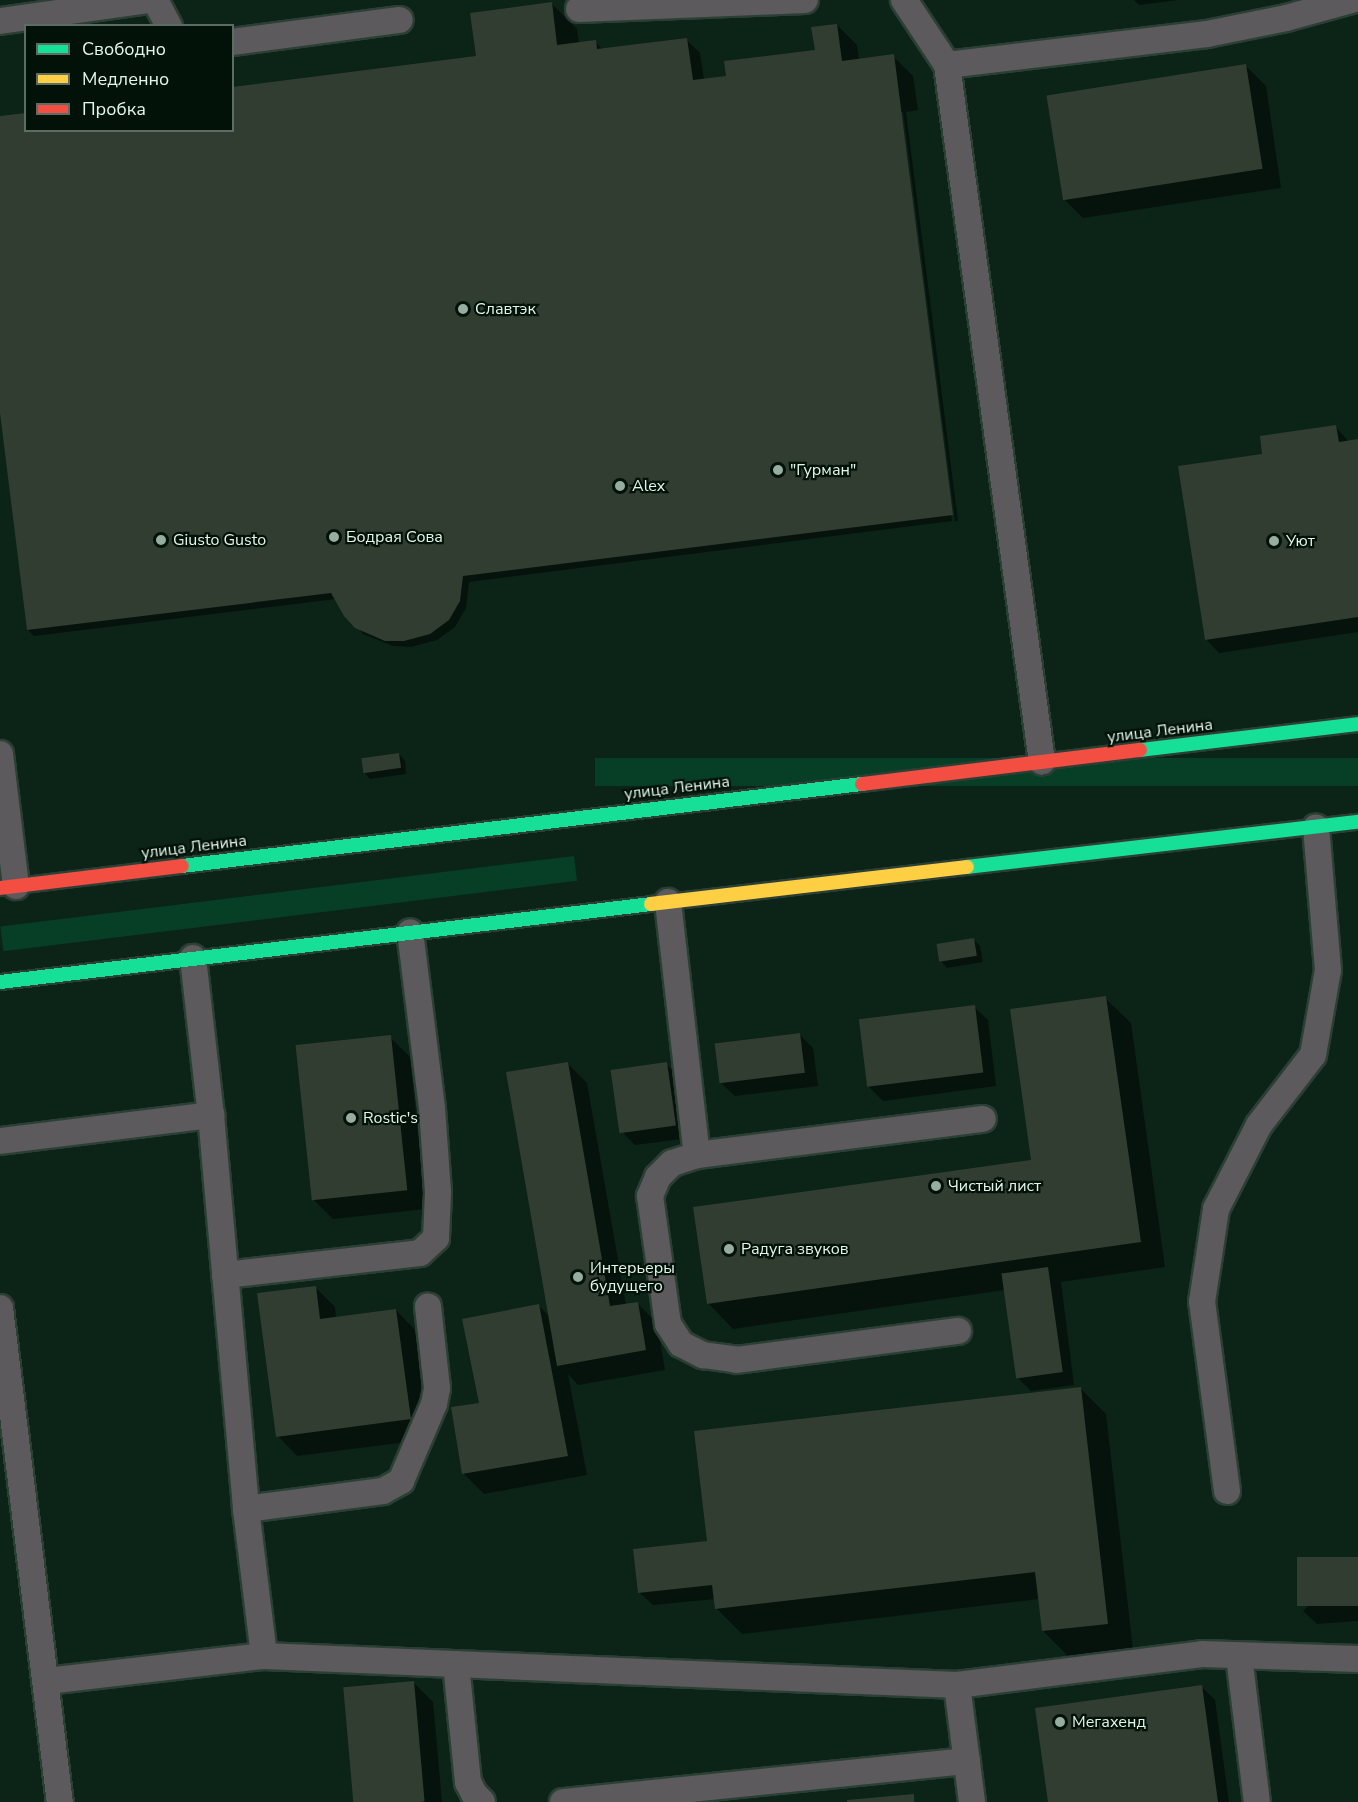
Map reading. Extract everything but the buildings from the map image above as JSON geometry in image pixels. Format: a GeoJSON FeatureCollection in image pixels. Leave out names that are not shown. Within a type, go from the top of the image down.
{"type":"FeatureCollection","features":[{"type":"Feature","properties":{"kind":"main road","name":"улица Ленина"},"geometry":{"type":"LineString","coordinates":[[8,887],[1358,724]]}},
{"type":"Feature","properties":{"kind":"main road"},"geometry":{"type":"LineString","coordinates":[[0,982],[1358,822]]}},
{"type":"Feature","properties":{"kind":"lane"},"geometry":{"type":"LineString","coordinates":[[0,21],[150,0]]}},
{"type":"Feature","properties":{"kind":"lane"},"geometry":{"type":"LineString","coordinates":[[155,0],[168,24]]}},
{"type":"Feature","properties":{"kind":"lane"},"geometry":{"type":"LineString","coordinates":[[579,9],[797,0]]}},
{"type":"Feature","properties":{"kind":"lane"},"geometry":{"type":"LineString","coordinates":[[904,0],[947,65],[1042,762]]}},
{"type":"Feature","properties":{"kind":"lane"},"geometry":{"type":"LineString","coordinates":[[947,65],[1207,34],[1286,18],[1352,0]]}},
{"type":"Feature","properties":{"kind":"lane"},"geometry":{"type":"LineString","coordinates":[[234,42],[400,20]]}},
{"type":"Feature","properties":{"kind":"lane"},"geometry":{"type":"LineString","coordinates":[[0,754],[8,887]]}},
{"type":"Feature","properties":{"kind":"lane"},"geometry":{"type":"LineString","coordinates":[[1227,1491],[1202,1302],[1216,1209],[1259,1125],[1313,1055],[1329,970],[1316,828]]}},
{"type":"Feature","properties":{"kind":"lane"},"geometry":{"type":"LineString","coordinates":[[668,902],[697,1155]]}},
{"type":"Feature","properties":{"kind":"lane"},"geometry":{"type":"LineString","coordinates":[[225,1275],[420,1253],[436,1238],[438,1192],[432,1108],[410,932]]}},
{"type":"Feature","properties":{"kind":"lane"},"geometry":{"type":"LineString","coordinates":[[193,958],[211,1115],[246,1509],[264,1656]]}},
{"type":"Feature","properties":{"kind":"lane"},"geometry":{"type":"LineString","coordinates":[[0,1141],[211,1115]]}},
{"type":"Feature","properties":{"kind":"lane"},"geometry":{"type":"LineString","coordinates":[[958,1331],[737,1360],[703,1355],[681,1344],[668,1324],[650,1196],[658,1177],[672,1163],[697,1155],[983,1119]]}},
{"type":"Feature","properties":{"kind":"lane"},"geometry":{"type":"LineString","coordinates":[[246,1509],[383,1491],[401,1481],[434,1404],[437,1388],[429,1306]]}},
{"type":"Feature","properties":{"kind":"lane"},"geometry":{"type":"LineString","coordinates":[[0,1308],[60,1802]]}},
{"type":"Feature","properties":{"kind":"lane"},"geometry":{"type":"LineString","coordinates":[[47,1681],[264,1656],[957,1685],[1202,1654],[1358,1659]]}},
{"type":"Feature","properties":{"kind":"lane"},"geometry":{"type":"LineString","coordinates":[[1239,1656],[1257,1802]]}},
{"type":"Feature","properties":{"kind":"lane"},"geometry":{"type":"LineString","coordinates":[[456,1664],[468,1782],[474,1794],[482,1802]]}},
{"type":"Feature","properties":{"kind":"lane"},"geometry":{"type":"LineString","coordinates":[[957,1685],[972,1802]]}},
{"type":"Feature","properties":{"kind":"lane"},"geometry":{"type":"LineString","coordinates":[[563,1802],[967,1761]]}},
{"type":"Feature","properties":{"kind":"green space"},"geometry":{"type":"Polygon","coordinates":[[[595,758],[1358,758],[1358,786],[595,786],[595,758]]]}},
{"type":"Feature","properties":{"kind":"green space"},"geometry":{"type":"Polygon","coordinates":[[[574,856],[577,881],[3,951],[0,926],[574,856]]]}},
{"type":"Feature","properties":{"kind":"traffic: fast"},"geometry":{"type":"LineString","coordinates":[[1140,750],[1358,724]]}},
{"type":"Feature","properties":{"kind":"traffic: fast"},"geometry":{"type":"LineString","coordinates":[[182,866],[862,784]]}},
{"type":"Feature","properties":{"kind":"traffic: fast"},"geometry":{"type":"LineString","coordinates":[[967,867],[1358,822]]}},
{"type":"Feature","properties":{"kind":"traffic: fast"},"geometry":{"type":"LineString","coordinates":[[0,982],[651,904]]}},
{"type":"Feature","properties":{"kind":"traffic: slow"},"geometry":{"type":"LineString","coordinates":[[651,904],[967,867]]}},
{"type":"Feature","properties":{"kind":"traffic: jam"},"geometry":{"type":"LineString","coordinates":[[862,784],[1140,750]]}},
{"type":"Feature","properties":{"kind":"traffic: jam"},"geometry":{"type":"LineString","coordinates":[[0,888],[182,866]]}},
{"type":"Feature","properties":{"kind":"place","name":"Славтэк"},"geometry":{"type":"Point","coordinates":[463,309]}},
{"type":"Feature","properties":{"kind":"place","name":"\"Гурман\""},"geometry":{"type":"Point","coordinates":[778,470]}},
{"type":"Feature","properties":{"kind":"place","name":"Alex"},"geometry":{"type":"Point","coordinates":[620,486]}},
{"type":"Feature","properties":{"kind":"place","name":"Бодрая Сова"},"geometry":{"type":"Point","coordinates":[334,537]}},
{"type":"Feature","properties":{"kind":"place","name":"Giusto Gusto"},"geometry":{"type":"Point","coordinates":[161,540]}},
{"type":"Feature","properties":{"kind":"place","name":"Уют"},"geometry":{"type":"Point","coordinates":[1274,541]}},
{"type":"Feature","properties":{"kind":"place","name":"Rostic's"},"geometry":{"type":"Point","coordinates":[351,1118]}},
{"type":"Feature","properties":{"kind":"place","name":"Чистый лист"},"geometry":{"type":"Point","coordinates":[936,1186]}},
{"type":"Feature","properties":{"kind":"place","name":"Радуга звуков"},"geometry":{"type":"Point","coordinates":[729,1249]}},
{"type":"Feature","properties":{"kind":"place","name":"Интерьеры будущего"},"geometry":{"type":"Point","coordinates":[578,1277]}},
{"type":"Feature","properties":{"kind":"place","name":"Мегахенд"},"geometry":{"type":"Point","coordinates":[1060,1722]}}]}
